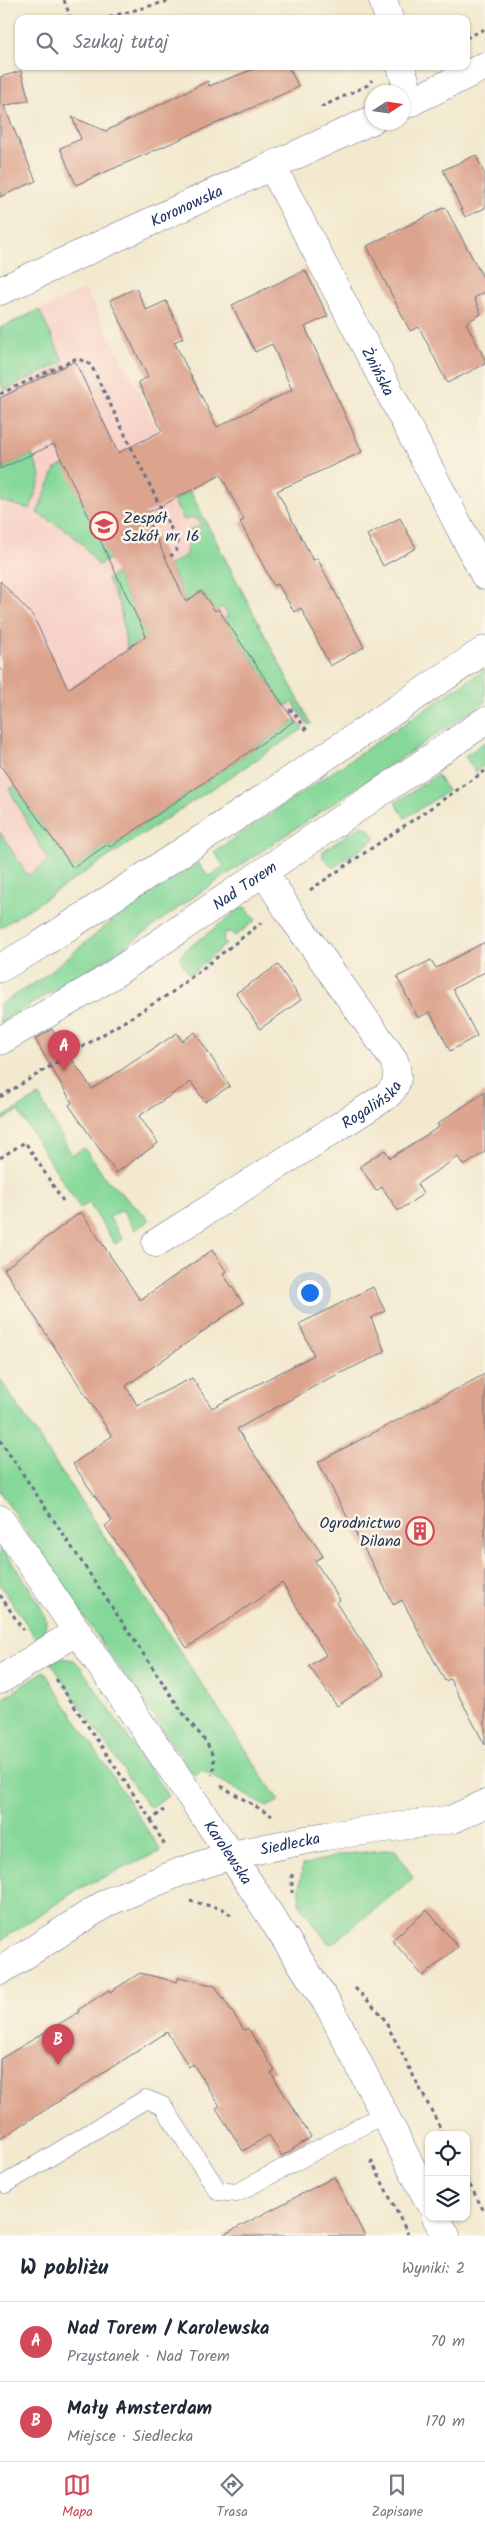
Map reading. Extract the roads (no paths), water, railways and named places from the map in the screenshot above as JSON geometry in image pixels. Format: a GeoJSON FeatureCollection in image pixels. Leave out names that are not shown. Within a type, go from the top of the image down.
{"type":"FeatureCollection","features":[{"type":"Feature","properties":{"kind":"street"},"geometry":{"type":"LineString","coordinates":[[384,0],[388,15]]}},
{"type":"Feature","properties":{"kind":"street"},"geometry":{"type":"LineString","coordinates":[[410,103],[485,66]]}},
{"type":"Feature","properties":{"kind":"street"},"geometry":{"type":"LineString","coordinates":[[402,70],[404,85]]}},
{"type":"Feature","properties":{"kind":"street","name":"Koronowska"},"geometry":{"type":"LineString","coordinates":[[0,290],[365,123]]}},
{"type":"Feature","properties":{"kind":"street","name":"Żnińska"},"geometry":{"type":"LineString","coordinates":[[272,166],[485,576]]}},
{"type":"Feature","properties":{"kind":"street"},"geometry":{"type":"LineString","coordinates":[[0,968],[40,945],[207,836],[485,650]]}},
{"type":"Feature","properties":{"kind":"street","name":"Nad Torem"},"geometry":{"type":"LineString","coordinates":[[0,1042],[102,982],[485,721]]}},
{"type":"Feature","properties":{"kind":"street","name":"Rogalińska"},"geometry":{"type":"LineString","coordinates":[[156,1242],[394,1090],[399,1076],[394,1060],[285,906],[264,872]]}},
{"type":"Feature","properties":{"kind":"street","name":"Karolewska"},"geometry":{"type":"LineString","coordinates":[[0,1519],[231,1855],[330,2008],[425,2194]]}},
{"type":"Feature","properties":{"kind":"street"},"geometry":{"type":"LineString","coordinates":[[0,1680],[76,1632]]}},
{"type":"Feature","properties":{"kind":"street","name":"Siedlecka"},"geometry":{"type":"LineString","coordinates":[[0,1971],[108,1902],[149,1883],[231,1855],[326,1836],[453,1819],[485,1804]]}},
{"type":"Feature","properties":{"kind":"street"},"geometry":{"type":"LineString","coordinates":[[438,2221],[446,2236]]}},
{"type":"Feature","properties":{"kind":"lane"},"geometry":{"type":"LineString","coordinates":[[5,2184],[146,2098],[164,2106],[218,2191],[237,2193],[384,2114]]}},
{"type":"Feature","properties":{"kind":"place","name":"Zespół Szkół nr 16"},"geometry":{"type":"Point","coordinates":[104,526]}},
{"type":"Feature","properties":{"kind":"place","name":"Nad Torem / Karolewska"},"geometry":{"type":"Point","coordinates":[64,1071]}},
{"type":"Feature","properties":{"kind":"place","name":"Ogrodnictwo Dilana"},"geometry":{"type":"Point","coordinates":[420,1531]}},
{"type":"Feature","properties":{"kind":"place","name":"Mały Amsterdam"},"geometry":{"type":"Point","coordinates":[58,2065]}}]}
